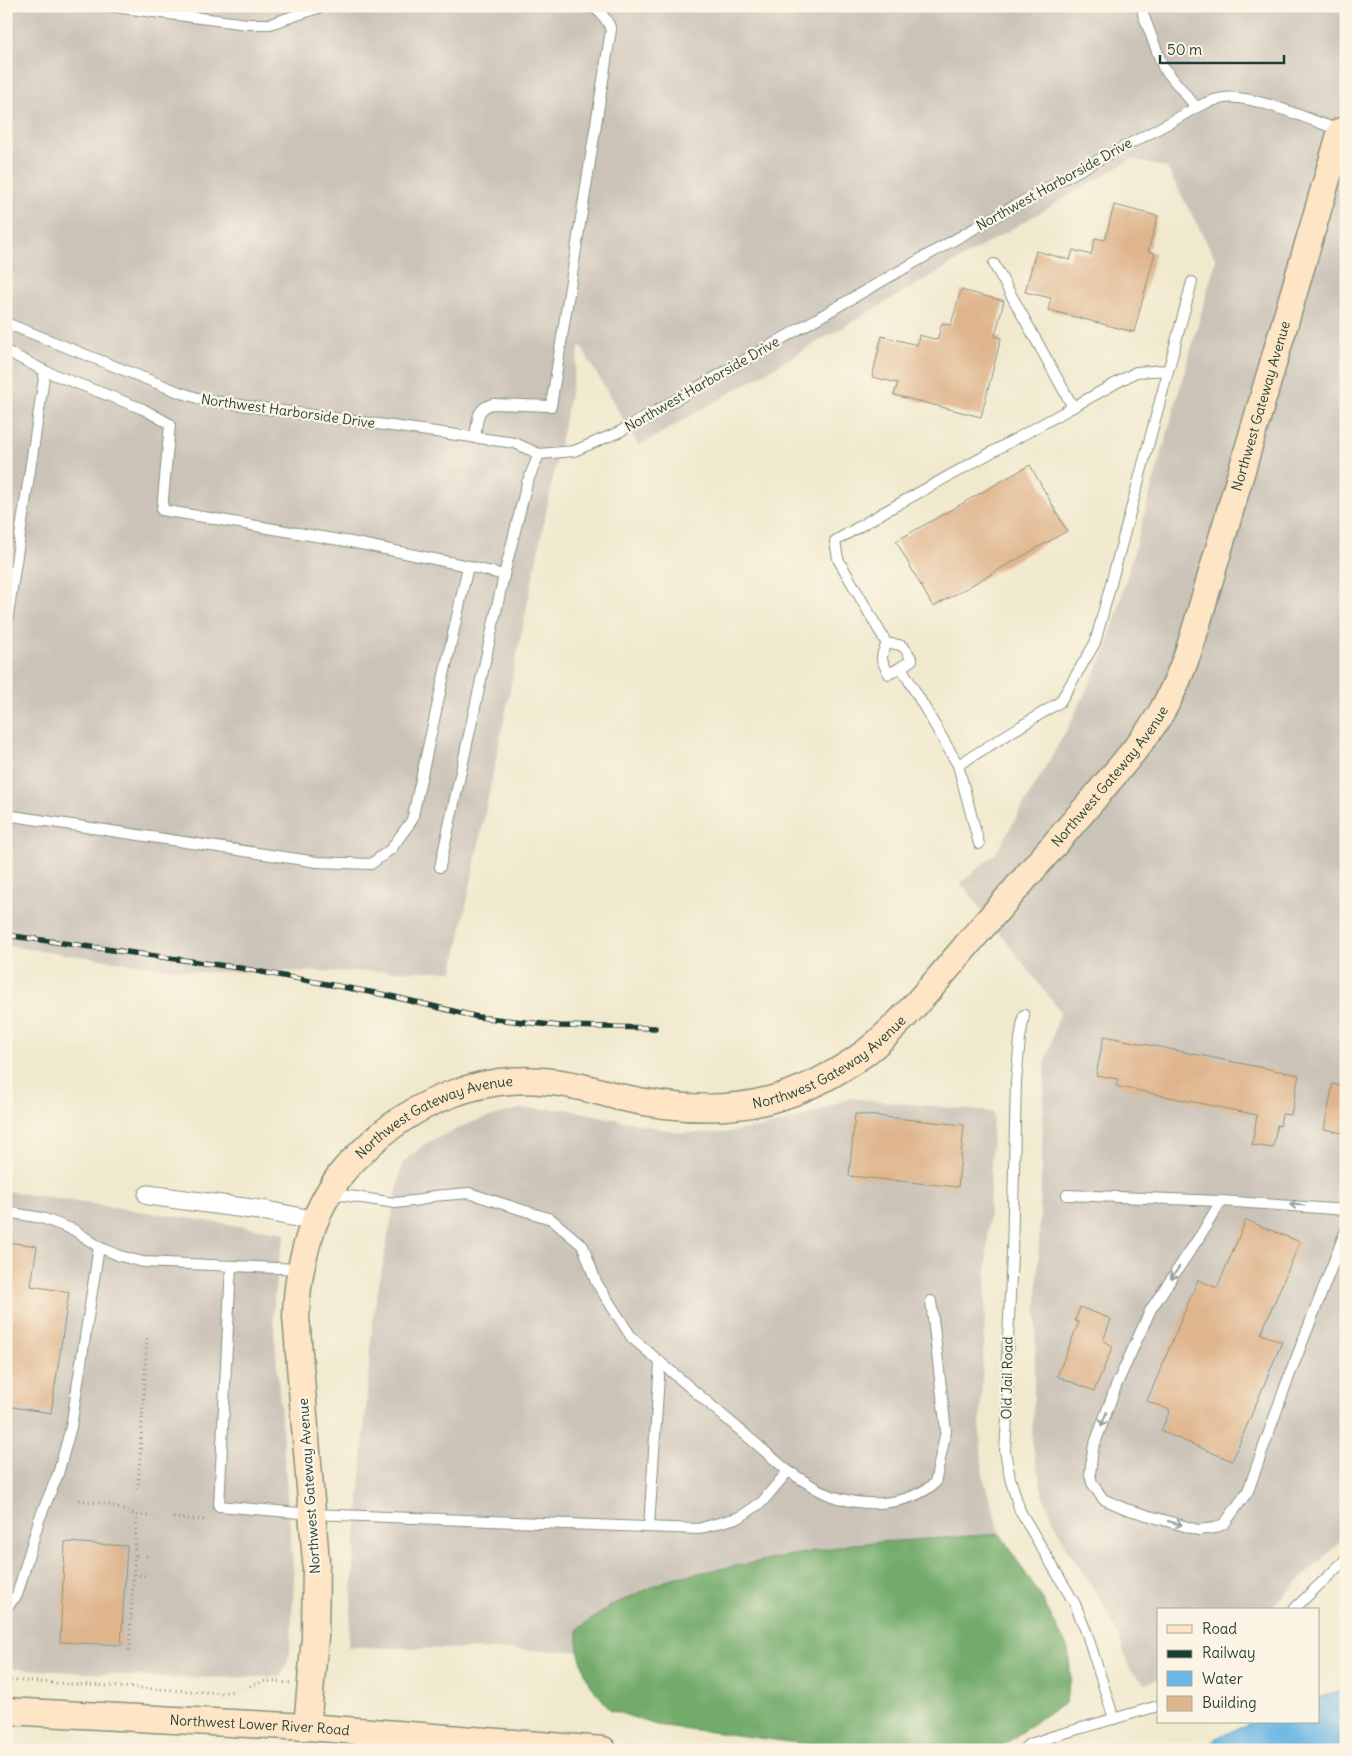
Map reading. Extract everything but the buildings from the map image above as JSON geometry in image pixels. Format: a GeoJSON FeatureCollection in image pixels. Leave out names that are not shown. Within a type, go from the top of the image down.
{"type":"FeatureCollection","features":[{"type":"Feature","properties":{"kind":"street","name":"Northwest Gateway Avenue"},"geometry":{"type":"LineString","coordinates":[[307,1727],[315,1637],[316,1591],[312,1514],[296,1316],[296,1290],[304,1253],[328,1193],[342,1172],[371,1143],[402,1118],[454,1093],[488,1084],[518,1081],[549,1081],[681,1108],[740,1105],[767,1100],[817,1082],[840,1070],[867,1051],[904,1017],[1145,738],[1174,689],[1184,663],[1344,128]]}},
{"type":"Feature","properties":{"kind":"street"},"geometry":{"type":"LineString","coordinates":[[148,1195],[267,1211],[316,1222]]}},
{"type":"Feature","properties":{"kind":"street","name":"Northwest Lower River Road"},"geometry":{"type":"LineString","coordinates":[[6,1711],[307,1727],[603,1750]]}},
{"type":"Feature","properties":{"kind":"lane"},"geometry":{"type":"LineString","coordinates":[[107,6],[247,24],[270,24],[324,6]]}},
{"type":"Feature","properties":{"kind":"lane"},"geometry":{"type":"LineString","coordinates":[[475,438],[479,412],[484,406],[492,404],[550,406],[611,30],[608,22],[595,8],[589,6]]}},
{"type":"Feature","properties":{"kind":"lane"},"geometry":{"type":"LineString","coordinates":[[1143,6],[1143,14],[1163,68],[1196,107]]}},
{"type":"Feature","properties":{"kind":"lane","name":"Northwest Harborside Drive"},"geometry":{"type":"LineString","coordinates":[[6,323],[179,392],[204,400],[515,443],[539,454],[574,452],[618,432],[992,218],[1196,107],[1225,98],[1240,98],[1256,101],[1344,128]]}},
{"type":"Feature","properties":{"kind":"lane"},"geometry":{"type":"LineString","coordinates":[[994,264],[1073,407]]}},
{"type":"Feature","properties":{"kind":"lane"},"geometry":{"type":"LineString","coordinates":[[958,764],[1060,702],[1094,643],[1192,282]]}},
{"type":"Feature","properties":{"kind":"lane"},"geometry":{"type":"LineString","coordinates":[[6,351],[45,371],[143,409],[170,424],[162,510],[351,542],[504,575]]}},
{"type":"Feature","properties":{"kind":"lane"},"geometry":{"type":"LineString","coordinates":[[887,644],[838,559],[835,541],[1136,372],[1168,370]]}},
{"type":"Feature","properties":{"kind":"lane"},"geometry":{"type":"LineString","coordinates":[[6,628],[45,371]]}},
{"type":"Feature","properties":{"kind":"lane"},"geometry":{"type":"LineString","coordinates":[[440,867],[504,575],[527,483],[539,454]]}},
{"type":"Feature","properties":{"kind":"lane"},"geometry":{"type":"LineString","coordinates":[[6,816],[317,862],[372,864],[391,849],[412,820],[468,566]]}},
{"type":"Feature","properties":{"kind":"lane"},"geometry":{"type":"LineString","coordinates":[[897,643],[905,647],[912,660],[889,674],[881,661],[882,653],[887,644],[897,643]]}},
{"type":"Feature","properties":{"kind":"lane"},"geometry":{"type":"LineString","coordinates":[[901,667],[958,764],[979,844]]}},
{"type":"Feature","properties":{"kind":"lane","name":"Old Jail Road"},"geometry":{"type":"LineString","coordinates":[[1024,1014],[1016,1082],[1012,1254],[1007,1360],[1008,1402],[1005,1451],[1010,1478],[1020,1511],[1075,1604],[1087,1634],[1114,1719]]}},
{"type":"Feature","properties":{"kind":"lane"},"geometry":{"type":"LineString","coordinates":[[328,1193],[395,1203],[421,1200],[433,1196],[469,1193],[551,1219],[583,1246],[596,1282],[632,1338],[788,1471],[831,1496],[869,1504],[906,1499],[925,1491],[935,1483],[946,1431],[931,1301]]}},
{"type":"Feature","properties":{"kind":"lane"},"geometry":{"type":"LineString","coordinates":[[1067,1194],[1221,1201],[1346,1210]]}},
{"type":"Feature","properties":{"kind":"lane"},"geometry":{"type":"LineString","coordinates":[[1221,1201],[1200,1236],[1150,1309],[1112,1395],[1093,1449],[1090,1474],[1092,1483],[1103,1499],[1126,1509],[1198,1530],[1215,1528],[1226,1523],[1248,1492],[1285,1387],[1346,1230]]}},
{"type":"Feature","properties":{"kind":"lane"},"geometry":{"type":"LineString","coordinates":[[6,1212],[42,1218],[74,1230],[100,1247],[120,1256],[143,1262],[300,1269]]}},
{"type":"Feature","properties":{"kind":"lane"},"geometry":{"type":"LineString","coordinates":[[6,1608],[17,1595],[39,1520],[66,1451],[100,1247]]}},
{"type":"Feature","properties":{"kind":"lane"},"geometry":{"type":"LineString","coordinates":[[231,1266],[219,1506],[312,1514],[698,1529],[740,1517],[762,1502],[788,1471]]}},
{"type":"Feature","properties":{"kind":"lane"},"geometry":{"type":"LineString","coordinates":[[649,1526],[660,1362]]}},
{"type":"Feature","properties":{"kind":"lane"},"geometry":{"type":"LineString","coordinates":[[1295,1608],[1346,1559]]}},
{"type":"Feature","properties":{"kind":"lane"},"geometry":{"type":"LineString","coordinates":[[1023,1750],[1028,1745],[1054,1736],[1157,1706]]}},
{"type":"Feature","properties":{"kind":"path"},"geometry":{"type":"LineString","coordinates":[[138,1489],[147,1338]]}},
{"type":"Feature","properties":{"kind":"path"},"geometry":{"type":"LineString","coordinates":[[79,1500],[106,1504],[137,1515],[152,1516]]}},
{"type":"Feature","properties":{"kind":"path"},"geometry":{"type":"LineString","coordinates":[[129,1650],[137,1515]]}},
{"type":"Feature","properties":{"kind":"path"},"geometry":{"type":"LineString","coordinates":[[173,1518],[207,1520]]}},
{"type":"Feature","properties":{"kind":"path"},"geometry":{"type":"LineString","coordinates":[[135,1556],[150,1556]]}},
{"type":"Feature","properties":{"kind":"path"},"geometry":{"type":"LineString","coordinates":[[134,1575],[148,1576]]}},
{"type":"Feature","properties":{"kind":"path"},"geometry":{"type":"LineString","coordinates":[[6,1680],[222,1693],[265,1681],[310,1685]]}},
{"type":"Feature","properties":{"kind":"shaded area"},"geometry":{"type":"Polygon","coordinates":[[[6,6],[1346,6],[1346,1536],[1271,1608],[1157,1608],[1157,1679],[1145,1684],[1130,1670],[1120,1640],[1103,1603],[1068,1551],[1043,1497],[1032,1442],[1045,1066],[1060,1011],[961,883],[996,853],[1069,726],[1106,651],[1216,260],[1167,168],[1132,159],[639,446],[580,345],[453,971],[195,972],[6,946],[6,6]]]}},
{"type":"Feature","properties":{"kind":"shaded area"},"geometry":{"type":"Polygon","coordinates":[[[850,1098],[993,1112],[980,1433],[983,1476],[1000,1534],[852,1544],[672,1578],[612,1605],[578,1629],[578,1651],[348,1647],[373,1316],[402,1163],[426,1143],[475,1121],[519,1109],[566,1109],[681,1133],[722,1133],[770,1126],[810,1114],[850,1098]]]}},
{"type":"Feature","properties":{"kind":"shaded area"},"geometry":{"type":"Polygon","coordinates":[[[6,1191],[286,1233],[279,1259],[273,1315],[294,1580],[290,1652],[287,1664],[280,1677],[171,1678],[6,1668],[6,1191]]]}},
{"type":"Feature","properties":{"kind":"green space"},"geometry":{"type":"Polygon","coordinates":[[[1000,1534],[1041,1597],[1068,1649],[1071,1679],[1065,1703],[1039,1719],[997,1750],[852,1750],[656,1725],[611,1710],[589,1684],[578,1651],[578,1629],[612,1605],[672,1578],[852,1544],[1000,1534]]]}},
{"type":"Feature","properties":{"kind":"water"},"geometry":{"type":"Polygon","coordinates":[[[1339,1691],[1346,1691],[1346,1750],[1205,1750],[1216,1738],[1248,1724],[1320,1724],[1320,1697],[1339,1691]]]}},
{"type":"Feature","properties":{"kind":"railway"},"geometry":{"type":"LineString","coordinates":[[6,935],[240,968],[386,995],[478,1017],[560,1026],[655,1028]]}}]}
